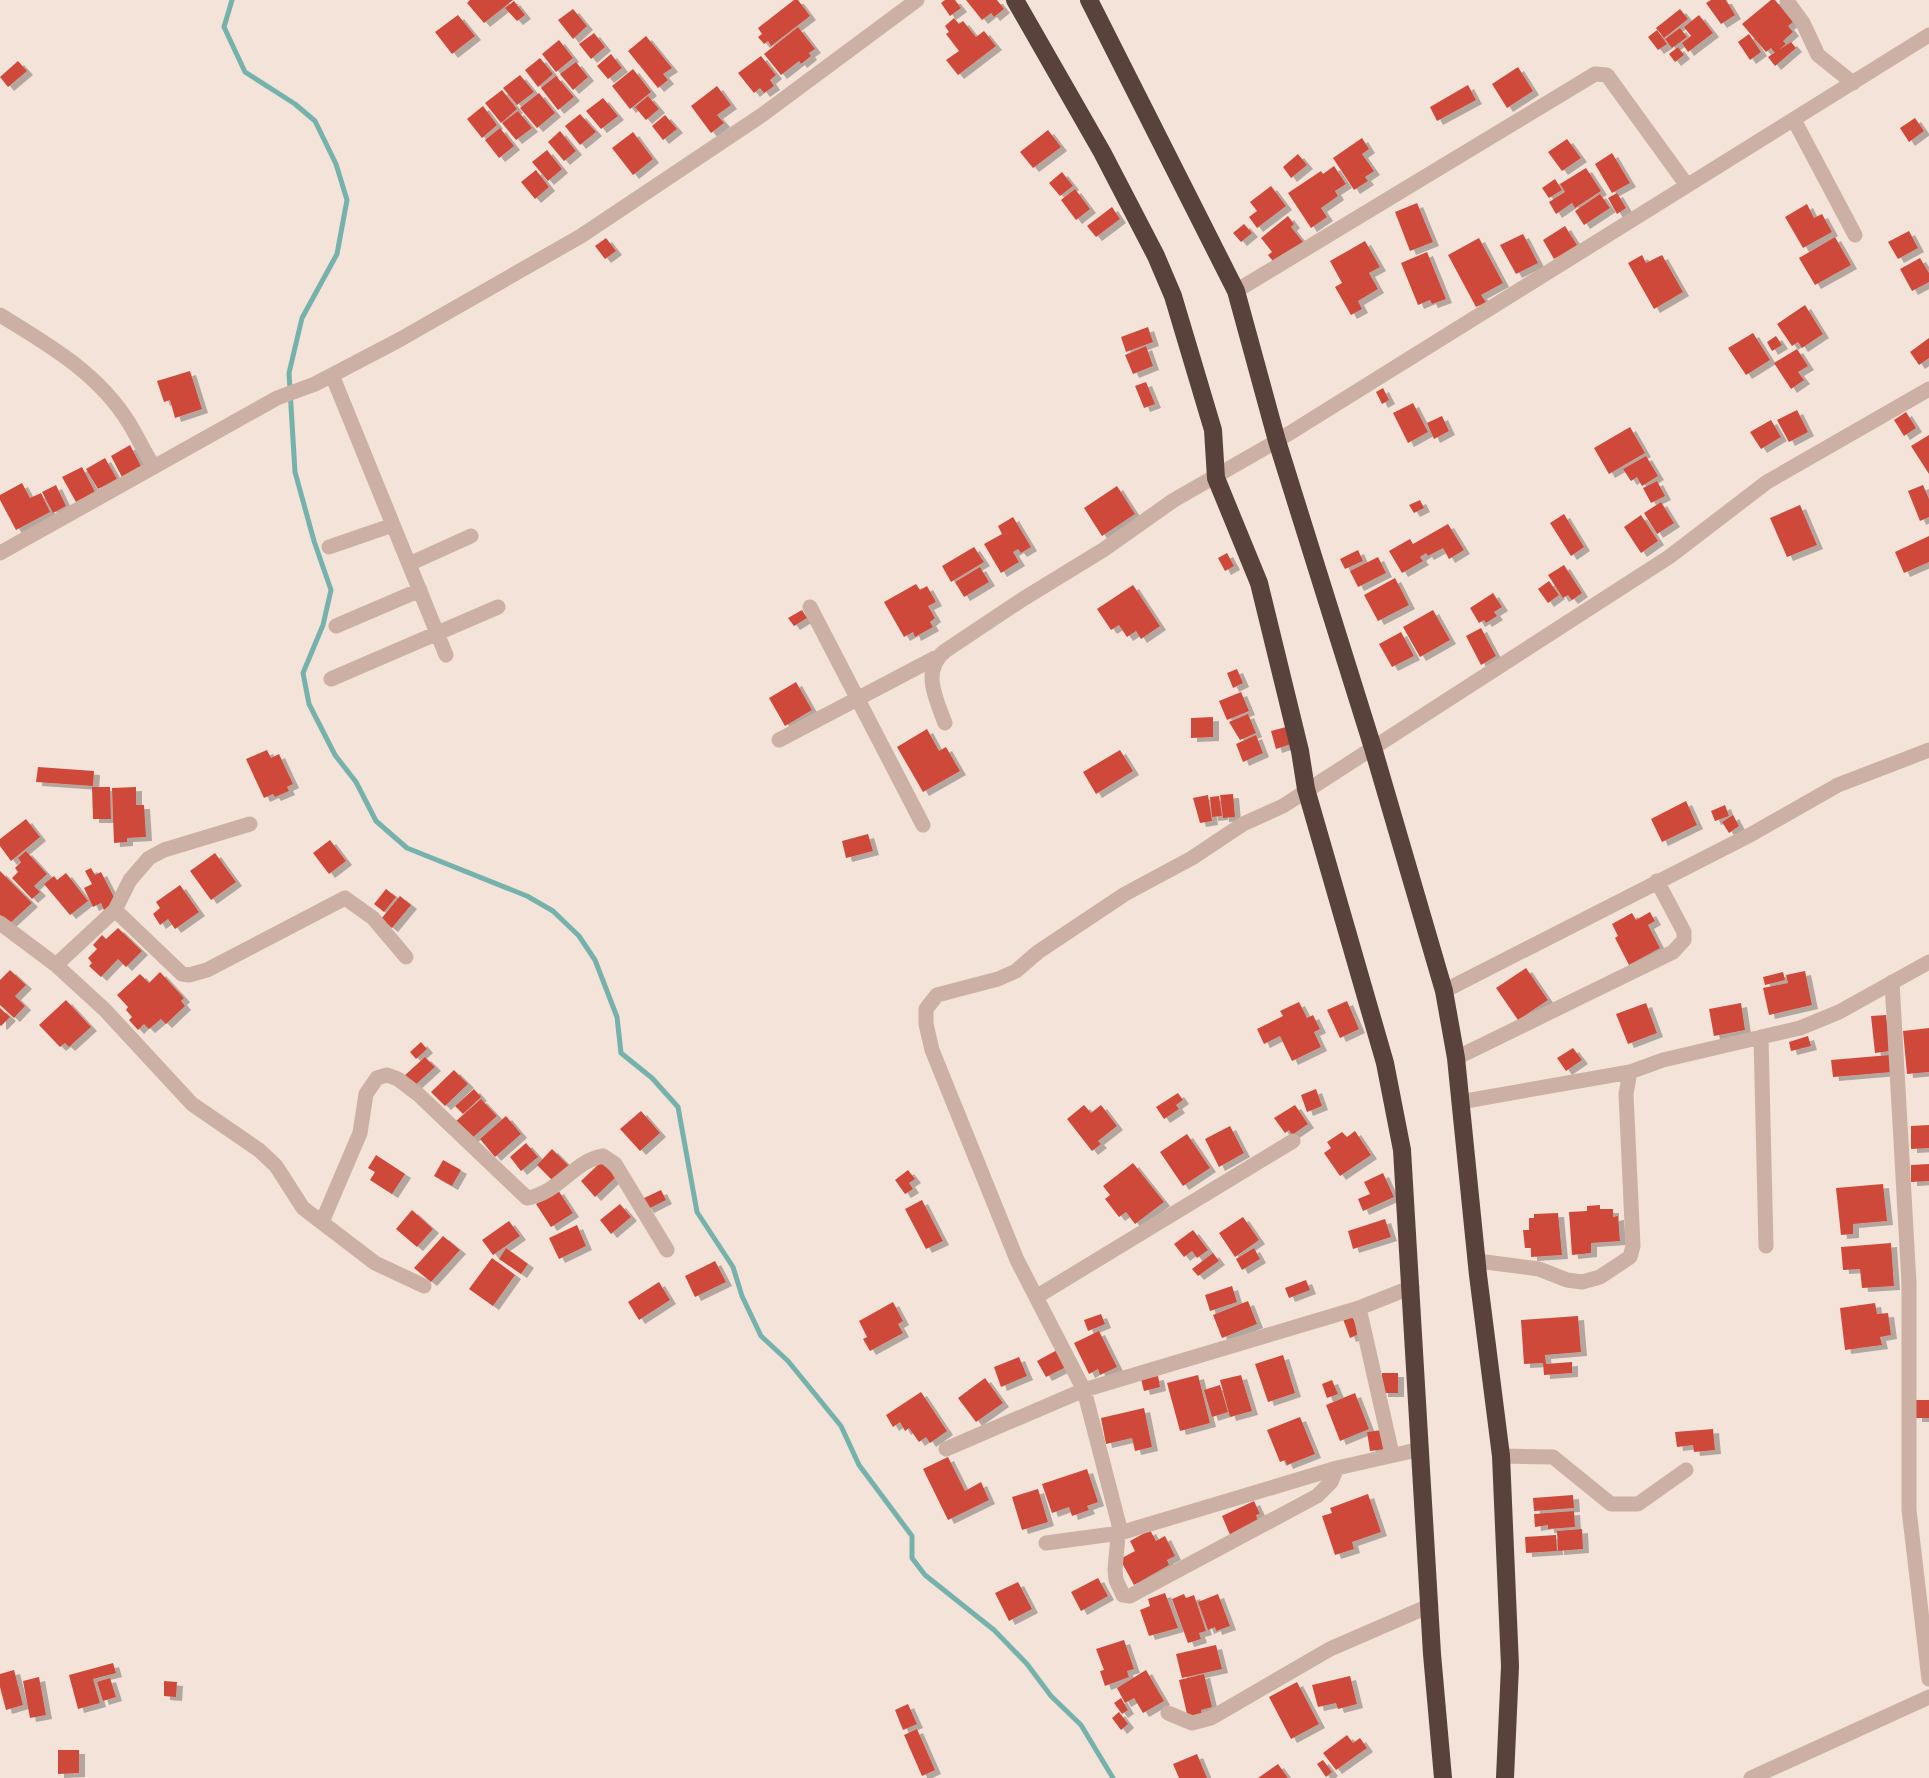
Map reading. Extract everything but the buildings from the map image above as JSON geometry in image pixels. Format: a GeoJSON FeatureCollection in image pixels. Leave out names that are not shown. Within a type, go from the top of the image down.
{"type":"FeatureCollection","features":[{"type":"Feature","properties":{"kind":"highway"},"geometry":{"type":"LineString","coordinates":[[1015,0],[1102,152],[1164,276],[1213,430],[1216,478],[1259,583],[1300,751],[1306,789],[1385,1063],[1402,1150],[1412,1287],[1429,1606],[1443,1778]]}},
{"type":"Feature","properties":{"kind":"highway"},"geometry":{"type":"LineString","coordinates":[[1089,0],[1236,291],[1277,441],[1373,748],[1444,991],[1456,1058],[1501,1455],[1510,1666],[1505,1778]]}},
{"type":"Feature","properties":{"kind":"street"},"geometry":{"type":"LineString","coordinates":[[0,553],[277,398],[332,375],[581,236],[762,115],[918,0]]}},
{"type":"Feature","properties":{"kind":"street"},"geometry":{"type":"LineString","coordinates":[[1787,1],[1803,22],[1818,55],[1852,83]]}},
{"type":"Feature","properties":{"kind":"street"},"geometry":{"type":"LineString","coordinates":[[779,740],[935,658],[1023,599],[1103,550],[1174,500],[1277,441],[1686,184],[1794,120],[1929,35]]}},
{"type":"Feature","properties":{"kind":"street"},"geometry":{"type":"LineString","coordinates":[[1236,291],[1595,74],[1607,75],[1686,184]]}},
{"type":"Feature","properties":{"kind":"street"},"geometry":{"type":"LineString","coordinates":[[1794,120],[1855,235]]}},
{"type":"Feature","properties":{"kind":"street"},"geometry":{"type":"LineString","coordinates":[[0,315],[84,371],[129,423],[154,467]]}},
{"type":"Feature","properties":{"kind":"street"},"geometry":{"type":"LineString","coordinates":[[332,375],[446,655]]}},
{"type":"Feature","properties":{"kind":"street"},"geometry":{"type":"LineString","coordinates":[[1337,1468],[1331,1482],[1317,1496],[1130,1596],[1124,1595],[1116,1580],[1120,1533],[1114,1501],[1084,1390],[1017,1260],[932,1050],[926,1024],[926,1009],[937,995],[998,980],[1016,971],[1038,952],[1125,894],[1192,858],[1243,824],[1283,806],[1306,789],[1669,557],[1767,482],[1929,388]]}},
{"type":"Feature","properties":{"kind":"street"},"geometry":{"type":"LineString","coordinates":[[329,547],[393,525]]}},
{"type":"Feature","properties":{"kind":"street"},"geometry":{"type":"LineString","coordinates":[[409,564],[471,536]]}},
{"type":"Feature","properties":{"kind":"street"},"geometry":{"type":"LineString","coordinates":[[336,626],[420,591]]}},
{"type":"Feature","properties":{"kind":"street"},"geometry":{"type":"LineString","coordinates":[[331,679],[438,635],[498,607]]}},
{"type":"Feature","properties":{"kind":"street"},"geometry":{"type":"LineString","coordinates":[[810,607],[923,825]]}},
{"type":"Feature","properties":{"kind":"street"},"geometry":{"type":"LineString","coordinates":[[935,658],[932,688],[945,723]]}},
{"type":"Feature","properties":{"kind":"street"},"geometry":{"type":"LineString","coordinates":[[1444,991],[1750,835],[1838,785],[1929,750]]}},
{"type":"Feature","properties":{"kind":"street"},"geometry":{"type":"LineString","coordinates":[[56,965],[115,910],[130,880],[149,858],[164,850],[250,824]]}},
{"type":"Feature","properties":{"kind":"street"},"geometry":{"type":"LineString","coordinates":[[1456,1058],[1673,952],[1684,940],[1684,932],[1657,881]]}},
{"type":"Feature","properties":{"kind":"street"},"geometry":{"type":"LineString","coordinates":[[115,910],[182,974],[189,975],[217,965],[345,898],[373,918],[405,957]]}},
{"type":"Feature","properties":{"kind":"street"},"geometry":{"type":"LineString","coordinates":[[0,923],[56,965],[105,1010],[192,1104],[260,1150],[276,1166],[303,1208],[375,1263],[424,1286]]}},
{"type":"Feature","properties":{"kind":"street"},"geometry":{"type":"LineString","coordinates":[[1460,1102],[1630,1072],[1663,1060],[1800,1028],[1826,1018],[1929,962]]}},
{"type":"Feature","properties":{"kind":"street"},"geometry":{"type":"LineString","coordinates":[[1892,982],[1909,1283],[1909,1510],[1929,1679]]}},
{"type":"Feature","properties":{"kind":"street"},"geometry":{"type":"LineString","coordinates":[[1761,1037],[1766,1246]]}},
{"type":"Feature","properties":{"kind":"street"},"geometry":{"type":"LineString","coordinates":[[1478,1261],[1539,1269],[1567,1280],[1582,1282],[1600,1277],[1630,1257],[1633,1246],[1626,1094],[1630,1072]]}},
{"type":"Feature","properties":{"kind":"street"},"geometry":{"type":"LineString","coordinates":[[322,1222],[360,1133],[366,1094],[377,1078],[387,1075],[398,1079],[419,1095],[527,1198],[541,1196],[591,1158],[603,1156],[615,1164],[667,1250]]}},
{"type":"Feature","properties":{"kind":"street"},"geometry":{"type":"LineString","coordinates":[[1036,1297],[1293,1141]]}},
{"type":"Feature","properties":{"kind":"street"},"geometry":{"type":"LineString","coordinates":[[946,1449],[1084,1390],[1359,1308],[1412,1287]]}},
{"type":"Feature","properties":{"kind":"street"},"geometry":{"type":"LineString","coordinates":[[1359,1308],[1392,1454]]}},
{"type":"Feature","properties":{"kind":"street"},"geometry":{"type":"LineString","coordinates":[[1046,1543],[1120,1533],[1337,1468],[1421,1449]]}},
{"type":"Feature","properties":{"kind":"street"},"geometry":{"type":"LineString","coordinates":[[1501,1455],[1553,1457],[1611,1504],[1638,1504],[1686,1470]]}},
{"type":"Feature","properties":{"kind":"street"},"geometry":{"type":"LineString","coordinates":[[1168,1713],[1192,1723],[1211,1718],[1330,1649],[1429,1606]]}},
{"type":"Feature","properties":{"kind":"street"},"geometry":{"type":"LineString","coordinates":[[1751,1778],[1929,1697]]}},
{"type":"Feature","properties":{"kind":"waterway"},"geometry":{"type":"LineString","coordinates":[[232,0],[224,27],[245,72],[295,104],[315,121],[336,164],[347,200],[337,254],[302,318],[289,373],[295,472],[314,541],[331,590],[323,625],[303,673],[309,704],[335,755],[356,782],[376,821],[407,848],[527,896],[553,911],[579,936],[595,960],[617,1017],[621,1053],[652,1078],[678,1107],[697,1212],[733,1267],[742,1296],[761,1336],[788,1361],[841,1426],[859,1465],[912,1536],[912,1558],[925,1575],[994,1630],[1027,1664],[1051,1696],[1081,1725],[1113,1778]]}}]}
